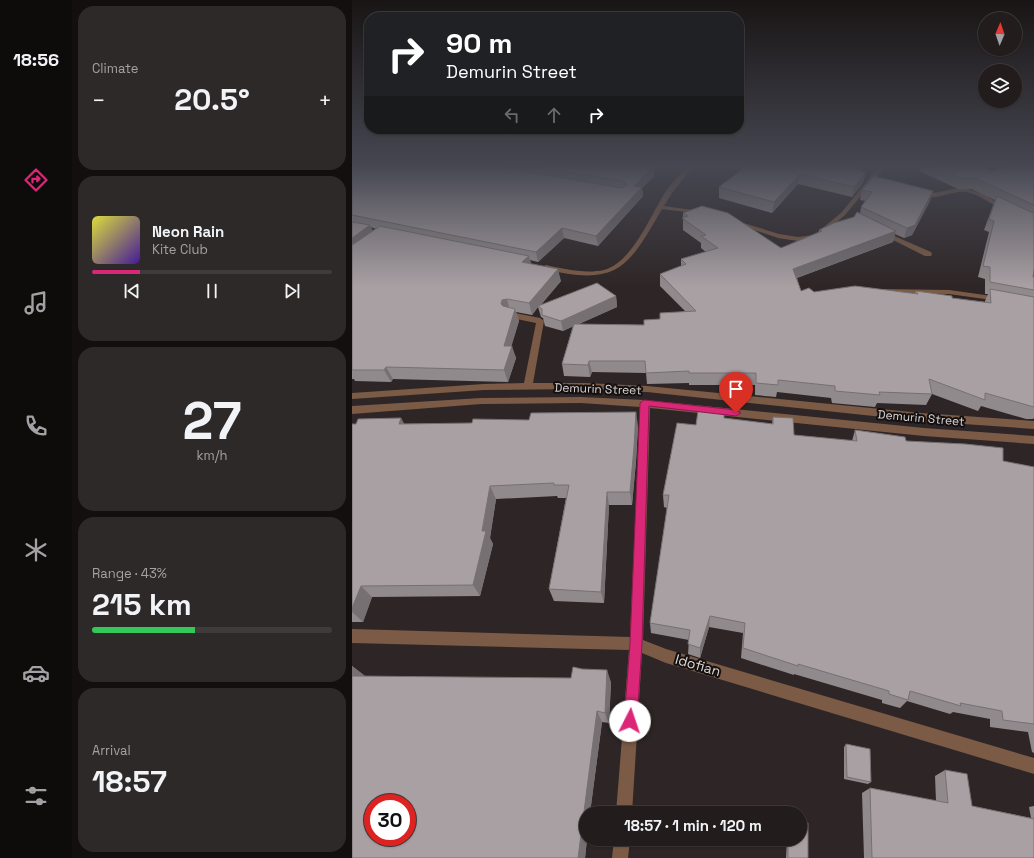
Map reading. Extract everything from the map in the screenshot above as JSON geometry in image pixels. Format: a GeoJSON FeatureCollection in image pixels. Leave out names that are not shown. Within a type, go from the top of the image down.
{"type":"FeatureCollection","features":[{"type":"Feature","properties":{"kind":"street"},"geometry":{"type":"LineString","coordinates":[[729,221],[778,236],[798,239],[816,237],[843,214],[850,206]]}},
{"type":"Feature","properties":{"kind":"street"},"geometry":{"type":"LineString","coordinates":[[999,206],[1009,211]]}},
{"type":"Feature","properties":{"kind":"street"},"geometry":{"type":"LineString","coordinates":[[535,265],[565,271],[588,273],[612,269],[620,264],[635,247],[661,207],[708,215]]}},
{"type":"Feature","properties":{"kind":"street"},"geometry":{"type":"LineString","coordinates":[[843,214],[850,217]]}},
{"type":"Feature","properties":{"kind":"street"},"geometry":{"type":"LineString","coordinates":[[879,231],[928,254]]}},
{"type":"Feature","properties":{"kind":"street"},"geometry":{"type":"LineString","coordinates":[[875,291],[949,292],[1006,300]]}},
{"type":"Feature","properties":{"kind":"street"},"geometry":{"type":"LineString","coordinates":[[510,315],[540,321],[528,386]]}},
{"type":"Feature","properties":{"kind":"street","name":"Demurin Street"},"geometry":{"type":"LineString","coordinates":[[352,396],[484,387],[528,386],[647,389],[921,417],[1034,425]]}},
{"type":"Feature","properties":{"kind":"street","name":"Demurin Street"},"geometry":{"type":"LineString","coordinates":[[352,410],[481,401],[581,400],[644,403],[924,432],[1034,440]]}},
{"type":"Feature","properties":{"kind":"street"},"geometry":{"type":"LineString","coordinates":[[624,806],[636,644],[644,403]]}},
{"type":"Feature","properties":{"kind":"street","name":"Idofian"},"geometry":{"type":"LineString","coordinates":[[352,636],[636,644],[666,656],[1034,766]]}},
{"type":"Feature","properties":{"kind":"street"},"geometry":{"type":"LineString","coordinates":[[620,858],[621,846]]}},
{"type":"Feature","properties":{"kind":"building"},"geometry":{"type":"Polygon","coordinates":[[[352,206],[624,206],[596,236],[562,228],[536,252],[352,215],[352,206]]]}},
{"type":"Feature","properties":{"kind":"building"},"geometry":{"type":"Polygon","coordinates":[[[702,206],[728,213],[781,248],[822,231],[819,230],[834,223],[854,217],[857,212],[896,231],[793,269],[801,291],[809,288],[814,292],[855,286],[918,294],[916,291],[952,296],[952,298],[991,303],[990,289],[1034,297],[1034,407],[985,393],[985,400],[929,379],[932,394],[879,392],[880,395],[835,391],[835,386],[778,380],[778,385],[756,383],[756,373],[689,373],[689,371],[646,373],[645,361],[589,361],[588,365],[562,364],[574,324],[644,325],[644,320],[660,319],[660,313],[696,311],[660,274],[686,264],[681,259],[718,248],[701,236],[706,235],[682,218],[688,216],[683,213],[702,206]]]}},
{"type":"Feature","properties":{"kind":"building"},"geometry":{"type":"Polygon","coordinates":[[[925,206],[915,225],[907,228],[861,207],[925,206]]]}},
{"type":"Feature","properties":{"kind":"building"},"geometry":{"type":"Polygon","coordinates":[[[994,206],[1018,206],[1034,213],[1034,290],[990,282],[990,267],[983,266],[994,221],[989,219],[994,206]]]}},
{"type":"Feature","properties":{"kind":"building"},"geometry":{"type":"Polygon","coordinates":[[[352,222],[370,225],[352,238],[352,222]]]}},
{"type":"Feature","properties":{"kind":"building"},"geometry":{"type":"Polygon","coordinates":[[[380,226],[529,256],[522,262],[558,269],[529,303],[507,299],[502,300],[501,304],[503,306],[515,309],[504,346],[512,346],[504,370],[386,367],[384,370],[352,370],[352,245],[380,226]]]}},
{"type":"Feature","properties":{"kind":"building"},"geometry":{"type":"Polygon","coordinates":[[[597,283],[616,296],[561,321],[542,315],[542,309],[538,306],[597,283]]]}},
{"type":"Feature","properties":{"kind":"building"},"geometry":{"type":"Polygon","coordinates":[[[698,411],[724,413],[724,418],[773,424],[773,417],[793,418],[794,435],[857,441],[855,430],[905,437],[906,441],[965,444],[1003,448],[1003,461],[1034,467],[1034,724],[1003,720],[1002,711],[960,703],[961,706],[910,691],[908,700],[889,694],[889,691],[798,664],[798,666],[743,648],[745,623],[710,616],[700,648],[688,644],[690,630],[650,623],[669,495],[663,495],[677,423],[696,425],[698,411]]]}},
{"type":"Feature","properties":{"kind":"building"},"geometry":{"type":"Polygon","coordinates":[[[636,412],[630,492],[607,492],[601,592],[549,589],[569,485],[554,485],[554,483],[490,486],[482,531],[486,531],[473,585],[361,586],[352,608],[352,424],[356,424],[358,419],[401,418],[399,424],[472,423],[473,419],[529,420],[531,413],[636,412]]]}},
{"type":"Feature","properties":{"kind":"building"},"geometry":{"type":"Polygon","coordinates":[[[573,667],[582,669],[607,670],[605,713],[597,711],[585,806],[579,806],[580,846],[578,858],[352,858],[352,676],[571,678],[573,667]]]}},
{"type":"Feature","properties":{"kind":"building"},"geometry":{"type":"Polygon","coordinates":[[[846,744],[870,749],[871,782],[847,777],[846,744]]]}},
{"type":"Feature","properties":{"kind":"building"},"geometry":{"type":"Polygon","coordinates":[[[945,770],[967,774],[972,806],[1034,819],[1034,858],[872,858],[870,788],[948,803],[945,770]]]}},
{"type":"Feature","properties":{"kind":"building"},"geometry":{"type":"Polygon","coordinates":[[[808,823],[808,858],[788,858],[788,846],[807,846],[808,823]]]}},
{"type":"Feature","properties":{"kind":"route"},"geometry":{"type":"LineString","coordinates":[[630,721],[636,644],[644,403],[736,413]]}}]}
